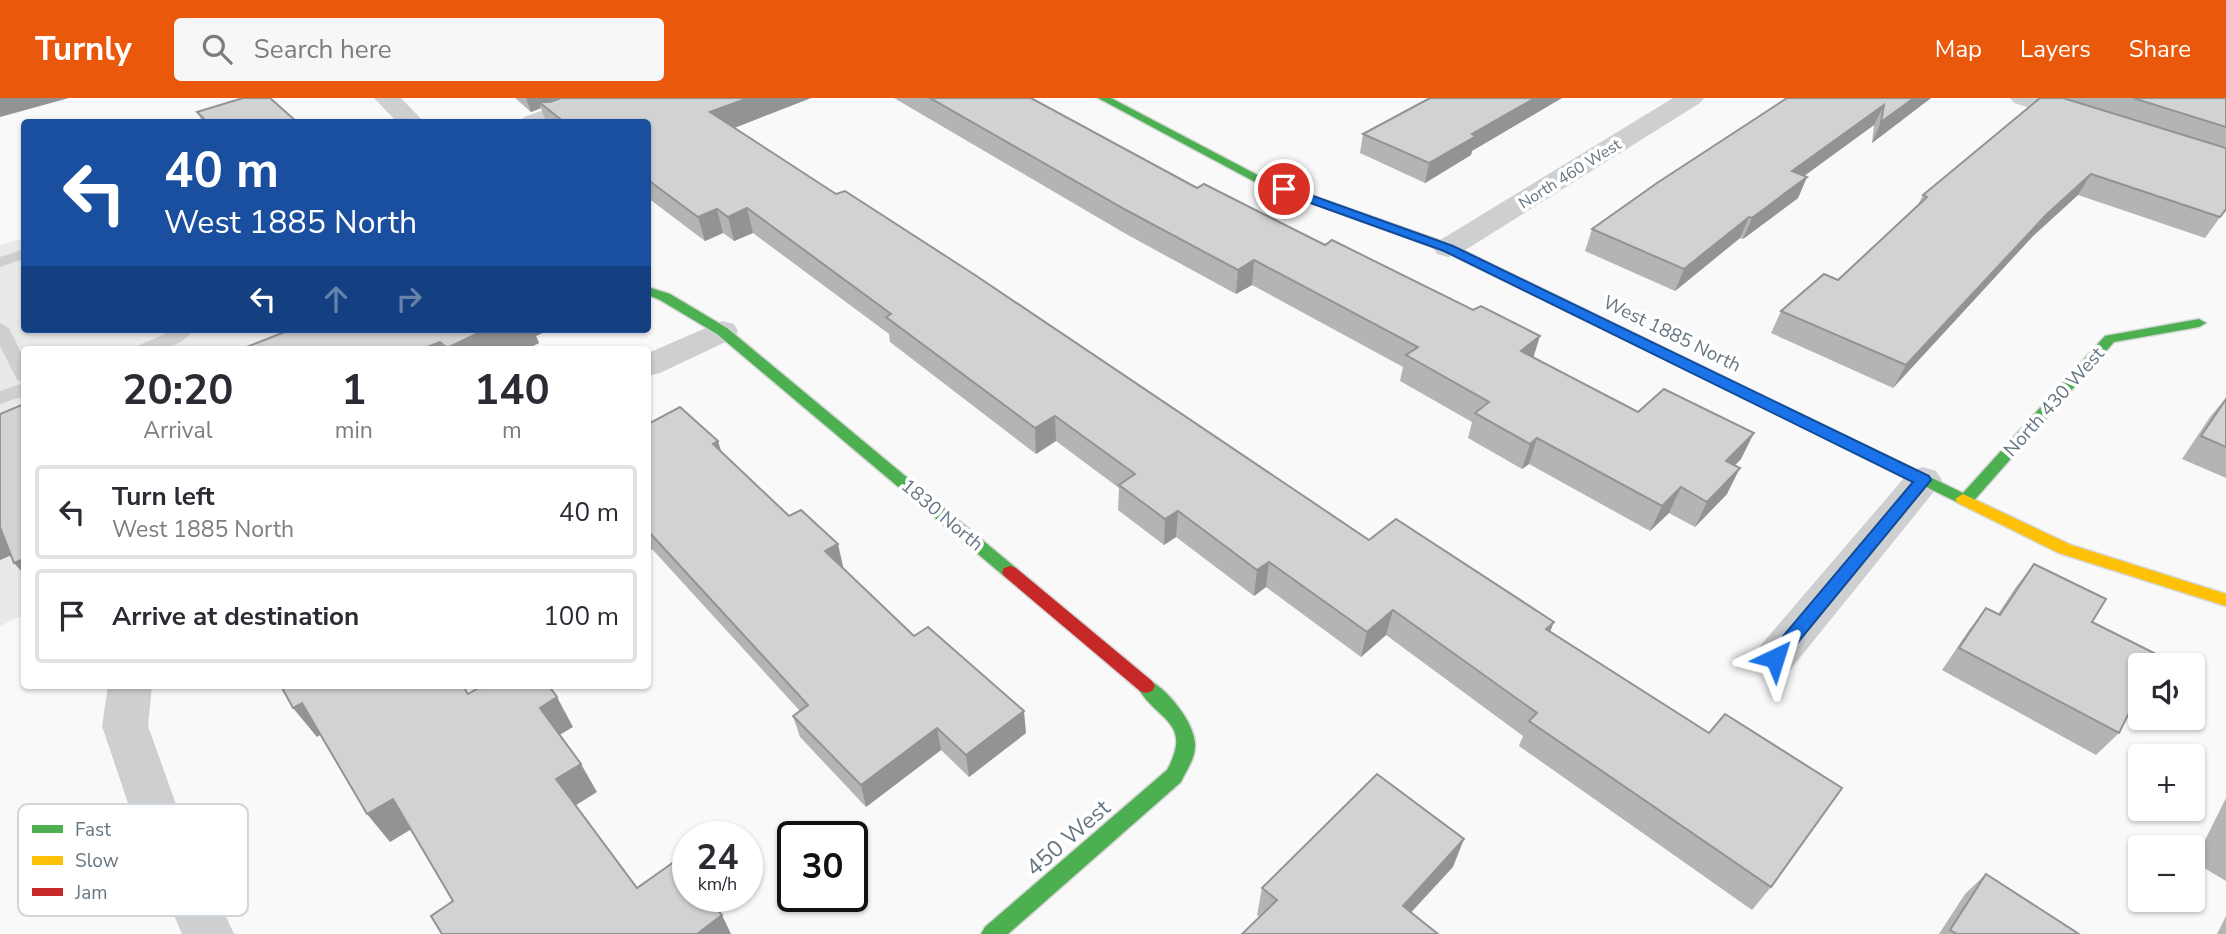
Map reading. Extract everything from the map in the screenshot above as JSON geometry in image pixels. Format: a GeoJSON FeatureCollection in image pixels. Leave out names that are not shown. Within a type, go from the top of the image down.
{"type":"FeatureCollection","features":[{"type":"Feature","properties":{"kind":"street"},"geometry":{"type":"LineString","coordinates":[[387,98],[408,119]]}},
{"type":"Feature","properties":{"kind":"street"},"geometry":{"type":"LineString","coordinates":[[542,119],[603,98]]}},
{"type":"Feature","properties":{"kind":"street","name":"West 1885 North"},"geometry":{"type":"LineString","coordinates":[[1103,98],[1261,181],[1448,248],[2065,549],[2226,600]]}},
{"type":"Feature","properties":{"kind":"street","name":"North 460 West"},"geometry":{"type":"LineString","coordinates":[[1448,248],[1691,98]]}},
{"type":"Feature","properties":{"kind":"street"},"geometry":{"type":"LineString","coordinates":[[2023,98],[2112,126]]}},
{"type":"Feature","properties":{"kind":"street","name":"1830 North"},"geometry":{"type":"LineString","coordinates":[[651,293],[665,297],[722,331],[1140,680],[1171,711],[1184,736],[1186,750],[1174,776]]}},
{"type":"Feature","properties":{"kind":"street","name":"North 430 West"},"geometry":{"type":"LineString","coordinates":[[1965,500],[2110,339],[2199,323]]}},
{"type":"Feature","properties":{"kind":"street"},"geometry":{"type":"LineString","coordinates":[[651,365],[722,331]]}},
{"type":"Feature","properties":{"kind":"street"},"geometry":{"type":"LineString","coordinates":[[1775,658],[1923,480]]}},
{"type":"Feature","properties":{"kind":"street"},"geometry":{"type":"LineString","coordinates":[[130,689],[125,726],[152,804]]}},
{"type":"Feature","properties":{"kind":"street","name":"450 West"},"geometry":{"type":"LineString","coordinates":[[992,934],[1174,776]]}},
{"type":"Feature","properties":{"kind":"street"},"geometry":{"type":"LineString","coordinates":[[200,916],[208,934]]}},
{"type":"Feature","properties":{"kind":"lane"},"geometry":{"type":"LineString","coordinates":[[0,262],[21,255]]}},
{"type":"Feature","properties":{"kind":"lane"},"geometry":{"type":"LineString","coordinates":[[0,328],[21,370]]}},
{"type":"Feature","properties":{"kind":"lane"},"geometry":{"type":"LineString","coordinates":[[153,346],[183,333]]}},
{"type":"Feature","properties":{"kind":"lane"},"geometry":{"type":"LineString","coordinates":[[0,398],[21,389]]}},
{"type":"Feature","properties":{"kind":"shaded area"},"geometry":{"type":"Polygon","coordinates":[[[21,239],[21,333],[280,333],[247,346],[21,346],[21,616],[0,626],[0,245],[21,239]]]}},
{"type":"Feature","properties":{"kind":"building"},"geometry":{"type":"Polygon","coordinates":[[[243,98],[270,98],[294,119],[204,119],[197,112],[243,98]]]}},
{"type":"Feature","properties":{"kind":"building"},"geometry":{"type":"Polygon","coordinates":[[[561,98],[748,98],[710,112],[836,194],[845,191],[975,275],[1369,540],[1396,519],[1554,622],[1546,629],[1709,733],[1725,714],[1842,788],[1771,887],[1529,721],[1537,713],[1393,610],[1367,632],[1269,562],[1257,570],[1178,511],[1165,519],[1119,485],[1135,474],[1055,416],[1035,428],[886,317],[891,314],[747,208],[728,217],[717,209],[698,217],[651,182],[651,119],[560,119],[539,102],[561,98]]]}},
{"type":"Feature","properties":{"kind":"building"},"geometry":{"type":"Polygon","coordinates":[[[930,98],[1031,98],[1197,188],[1204,184],[1325,245],[1332,240],[1473,310],[1481,306],[1540,336],[1521,351],[1638,412],[1664,389],[1754,433],[1726,461],[1740,468],[1707,502],[1681,487],[1662,506],[1537,438],[1530,444],[1475,413],[1489,402],[1406,355],[1418,347],[1254,260],[1238,270],[1126,210],[930,98]]]}},
{"type":"Feature","properties":{"kind":"building"},"geometry":{"type":"Polygon","coordinates":[[[1430,98],[1535,98],[1472,134],[1476,136],[1429,163],[1363,134],[1430,98]]]}},
{"type":"Feature","properties":{"kind":"building"},"geometry":{"type":"Polygon","coordinates":[[[1787,98],[1914,98],[1881,122],[1884,105],[1792,171],[1807,177],[1752,218],[1749,217],[1684,269],[1592,229],[1657,183],[1787,98]]]}},
{"type":"Feature","properties":{"kind":"building"},"geometry":{"type":"Polygon","coordinates":[[[2040,98],[2063,98],[2226,148],[2226,209],[2220,217],[2091,174],[2046,215],[1906,365],[1781,311],[1824,274],[1838,280],[1927,197],[1923,195],[2040,98]]]}},
{"type":"Feature","properties":{"kind":"building"},"geometry":{"type":"Polygon","coordinates":[[[2133,98],[2226,98],[2226,127],[2133,98]]]}},
{"type":"Feature","properties":{"kind":"building"},"geometry":{"type":"Polygon","coordinates":[[[282,333],[479,333],[451,346],[445,346],[440,342],[430,346],[249,346],[282,333]]]}},
{"type":"Feature","properties":{"kind":"building"},"geometry":{"type":"Polygon","coordinates":[[[2226,399],[2226,447],[2201,436],[2226,399]]]}},
{"type":"Feature","properties":{"kind":"building"},"geometry":{"type":"Polygon","coordinates":[[[21,405],[21,560],[14,563],[0,527],[0,414],[21,405]]]}},
{"type":"Feature","properties":{"kind":"building"},"geometry":{"type":"Polygon","coordinates":[[[680,407],[718,441],[713,444],[789,516],[801,510],[838,544],[825,551],[914,636],[928,627],[1024,711],[966,755],[937,728],[861,785],[793,716],[808,705],[651,534],[651,422],[680,407]]]}},
{"type":"Feature","properties":{"kind":"building"},"geometry":{"type":"Polygon","coordinates":[[[2034,564],[2106,599],[2092,622],[2154,653],[2128,653],[2128,715],[2119,733],[1959,648],[1986,608],[2000,615],[2034,564]]]}},
{"type":"Feature","properties":{"kind":"building"},"geometry":{"type":"Polygon","coordinates":[[[283,689],[465,689],[468,694],[477,689],[551,689],[557,697],[540,708],[581,764],[556,779],[637,888],[672,863],[672,912],[719,912],[722,915],[697,934],[442,934],[431,916],[453,901],[393,799],[367,814],[302,703],[293,708],[283,689]]]}},
{"type":"Feature","properties":{"kind":"building"},"geometry":{"type":"Polygon","coordinates":[[[1377,774],[1464,839],[1403,906],[1438,934],[1242,934],[1277,900],[1262,888],[1377,774]]]}},
{"type":"Feature","properties":{"kind":"building"},"geometry":{"type":"Polygon","coordinates":[[[1986,874],[2079,934],[1957,934],[1950,930],[1986,874]]]}},
{"type":"Feature","properties":{"kind":"traffic: fast"},"geometry":{"type":"LineString","coordinates":[[1103,98],[1261,181],[1448,248],[1963,499]]}},
{"type":"Feature","properties":{"kind":"traffic: fast"},"geometry":{"type":"LineString","coordinates":[[651,292],[665,297],[722,331],[1010,572]]}},
{"type":"Feature","properties":{"kind":"traffic: fast"},"geometry":{"type":"LineString","coordinates":[[1965,501],[2110,339],[2199,323]]}},
{"type":"Feature","properties":{"kind":"traffic: fast"},"geometry":{"type":"LineString","coordinates":[[992,934],[1174,776],[1186,750],[1184,732],[1174,714],[1146,686]]}},
{"type":"Feature","properties":{"kind":"traffic: slow"},"geometry":{"type":"LineString","coordinates":[[1963,499],[2065,549],[2226,600]]}},
{"type":"Feature","properties":{"kind":"traffic: jam"},"geometry":{"type":"LineString","coordinates":[[1010,572],[1146,686]]}},
{"type":"Feature","properties":{"kind":"route"},"geometry":{"type":"LineString","coordinates":[[1284,189],[1448,248],[1923,480],[1775,658]]}}]}
